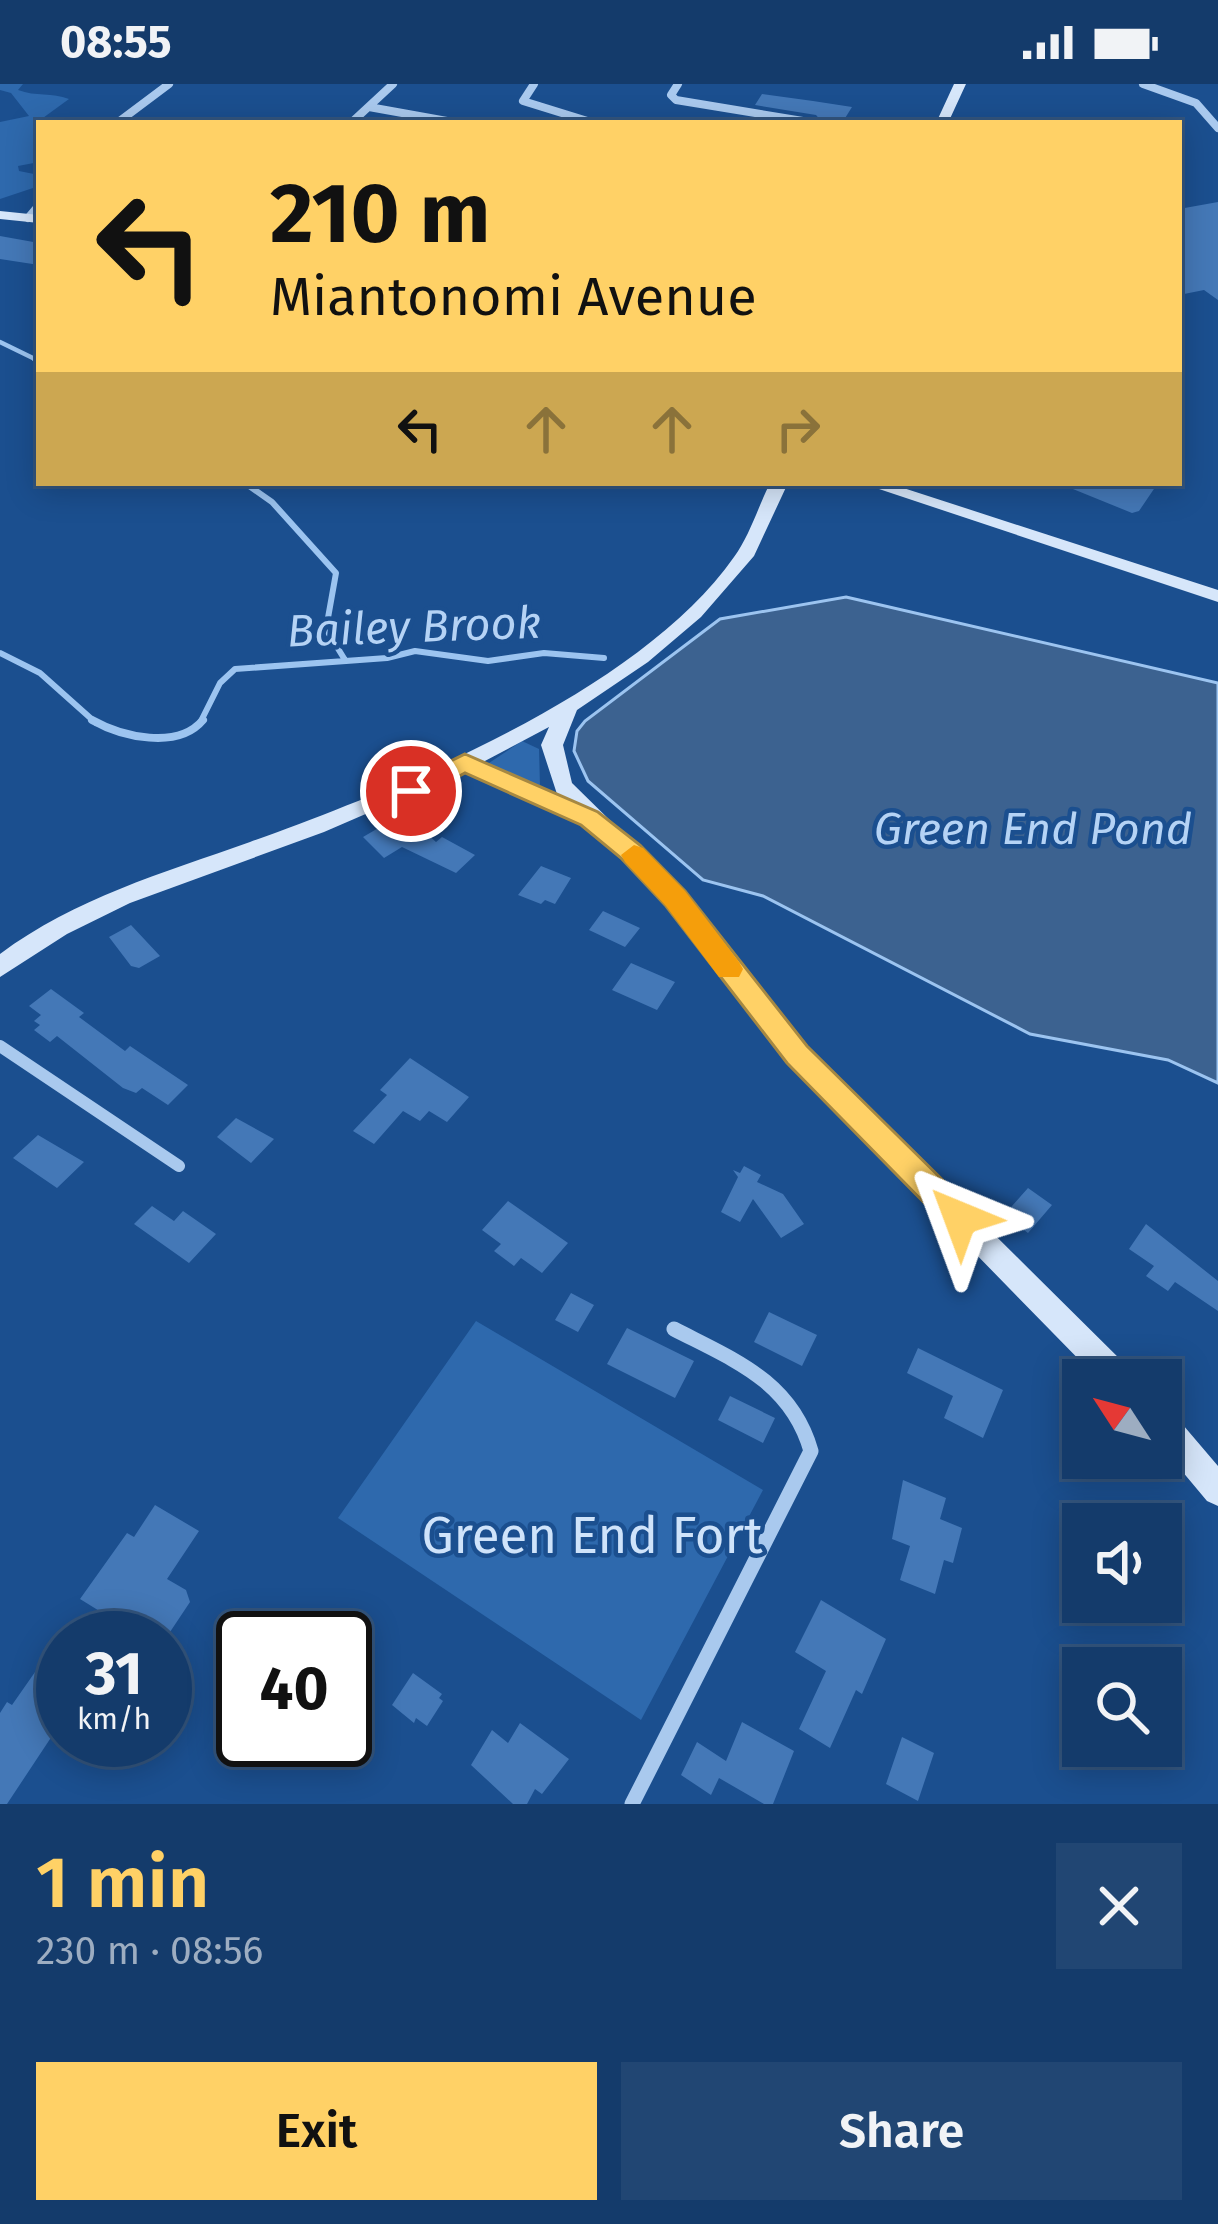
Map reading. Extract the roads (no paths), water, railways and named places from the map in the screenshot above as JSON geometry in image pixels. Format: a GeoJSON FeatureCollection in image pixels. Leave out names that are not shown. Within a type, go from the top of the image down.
{"type":"FeatureCollection","features":[{"type":"Feature","properties":{"kind":"main road"},"geometry":{"type":"LineString","coordinates":[[943,120],[960,84]]}},
{"type":"Feature","properties":{"kind":"main road"},"geometry":{"type":"LineString","coordinates":[[0,215],[35,214]]}},
{"type":"Feature","properties":{"kind":"main road"},"geometry":{"type":"LineString","coordinates":[[0,968],[54,928],[103,905],[358,813],[465,763],[570,703],[674,631],[707,600],[741,561],[778,486]]}},
{"type":"Feature","properties":{"kind":"main road"},"geometry":{"type":"LineString","coordinates":[[879,486],[1218,596]]}},
{"type":"Feature","properties":{"kind":"main road"},"geometry":{"type":"LineString","coordinates":[[570,703],[552,745],[562,786],[676,898],[797,1054],[1099,1359]]}},
{"type":"Feature","properties":{"kind":"main road"},"geometry":{"type":"LineString","coordinates":[[465,763],[590,818]]}},
{"type":"Feature","properties":{"kind":"main road"},"geometry":{"type":"LineString","coordinates":[[1182,1448],[1218,1490]]}},
{"type":"Feature","properties":{"kind":"street"},"geometry":{"type":"LineString","coordinates":[[121,120],[169,84]]}},
{"type":"Feature","properties":{"kind":"street"},"geometry":{"type":"LineString","coordinates":[[354,120],[393,84]]}},
{"type":"Feature","properties":{"kind":"street"},"geometry":{"type":"LineString","coordinates":[[534,84],[524,101],[584,120]]}},
{"type":"Feature","properties":{"kind":"street"},"geometry":{"type":"LineString","coordinates":[[678,84],[671,95],[676,100],[797,120]]}},
{"type":"Feature","properties":{"kind":"street"},"geometry":{"type":"LineString","coordinates":[[1143,84],[1186,96],[1214,118],[1218,128]]}},
{"type":"Feature","properties":{"kind":"street"},"geometry":{"type":"LineString","coordinates":[[369,107],[441,120]]}},
{"type":"Feature","properties":{"kind":"street"},"geometry":{"type":"LineString","coordinates":[[0,1046],[179,1166]]}},
{"type":"Feature","properties":{"kind":"street"},"geometry":{"type":"LineString","coordinates":[[632,1804],[811,1451],[796,1404],[775,1385],[674,1329]]}},
{"type":"Feature","properties":{"kind":"water","name":"Green End Pond"},"geometry":{"type":"Polygon","coordinates":[[[846,597],[1218,683],[1218,1083],[1168,1060],[1030,1034],[763,896],[703,880],[588,781],[574,751],[577,731],[585,721],[720,619],[846,597]]]}},
{"type":"Feature","properties":{"kind":"waterway"},"geometry":{"type":"LineString","coordinates":[[0,342],[36,360]]}},
{"type":"Feature","properties":{"kind":"waterway"},"geometry":{"type":"LineString","coordinates":[[249,486],[272,502],[336,573],[326,629],[345,660]]}},
{"type":"Feature","properties":{"kind":"waterway","name":"Bailey Brook"},"geometry":{"type":"LineString","coordinates":[[200,722],[220,683],[235,669],[387,658],[415,651],[488,661],[544,653],[604,658]]}},
{"type":"Feature","properties":{"kind":"waterway","name":"Bailey Brook"},"geometry":{"type":"LineString","coordinates":[[0,653],[40,673],[93,721]]}},
{"type":"Feature","properties":{"kind":"waterway","name":"Bailey Brook"},"geometry":{"type":"LineString","coordinates":[[93,721],[149,738],[179,735],[200,722]]}},
{"type":"Feature","properties":{"kind":"park label","name":"Green End Fort"},"geometry":{"type":"Point","coordinates":[592,1536]}}]}
